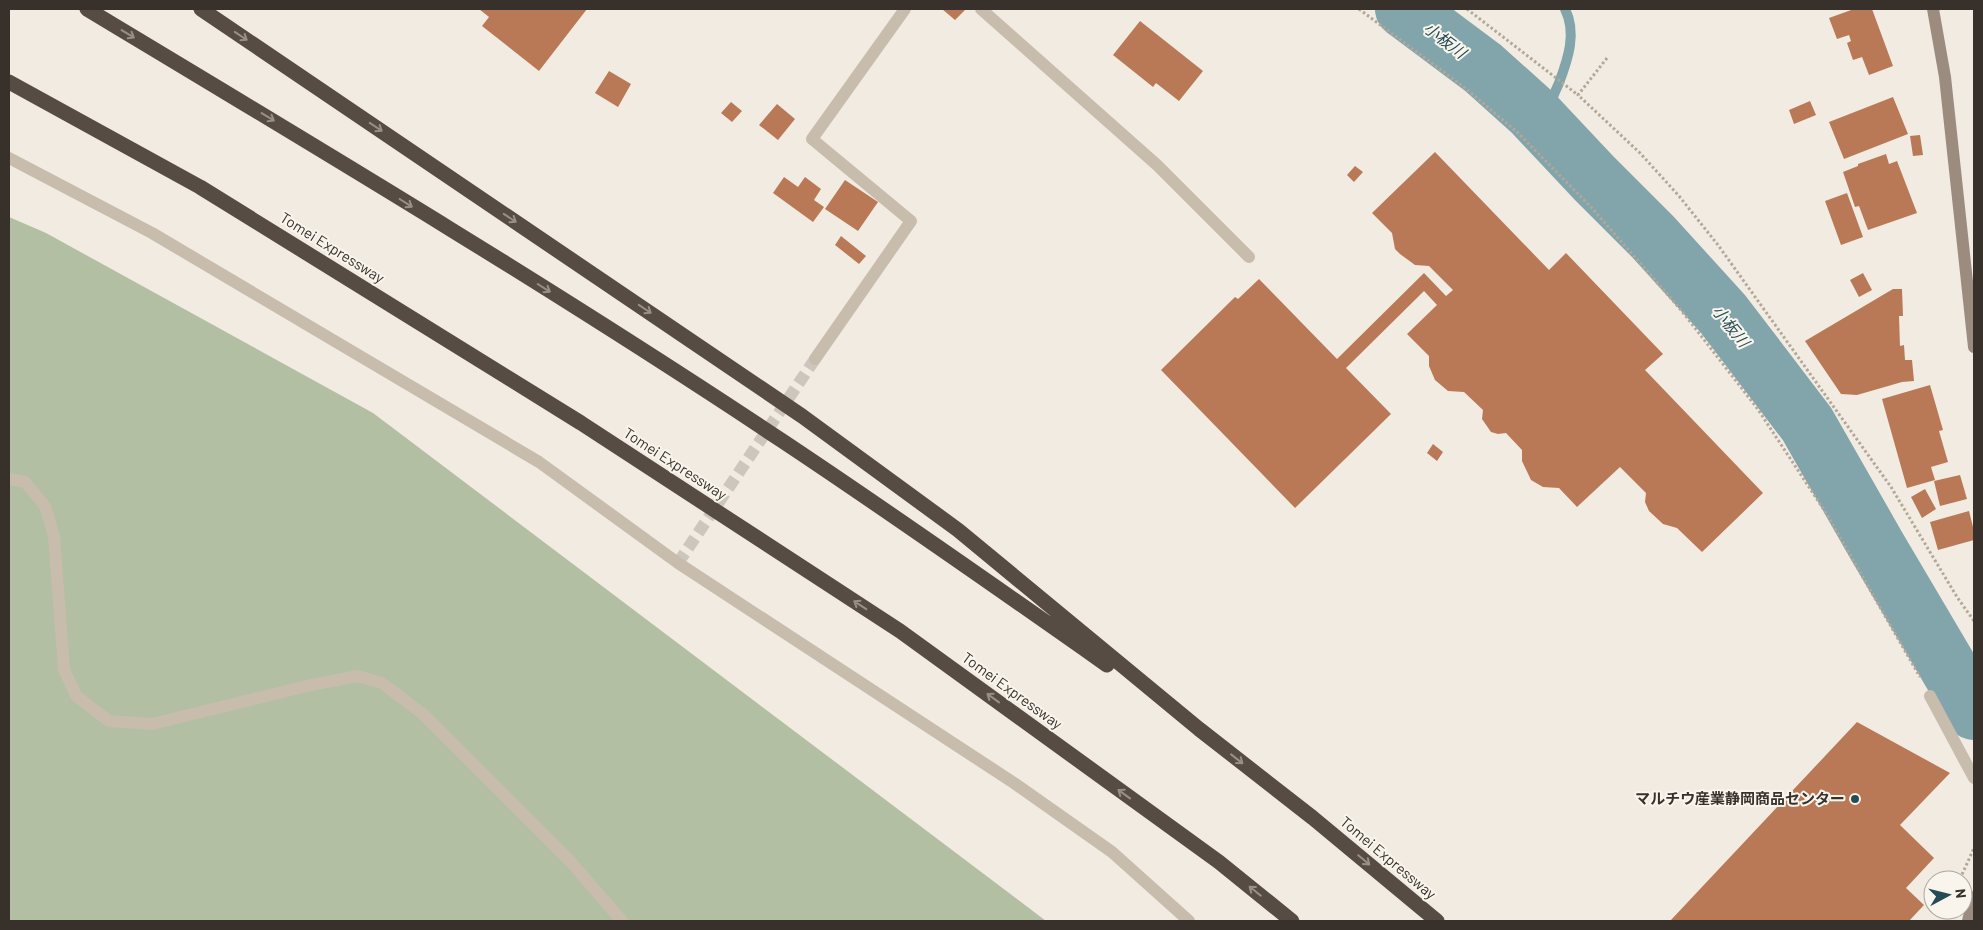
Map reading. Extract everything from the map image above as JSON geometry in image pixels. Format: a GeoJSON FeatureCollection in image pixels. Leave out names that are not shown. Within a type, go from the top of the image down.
{"type":"FeatureCollection","features":[{"type":"Feature","properties":{"kind":"highway","name":"Tomei Expressway"},"geometry":{"type":"LineString","coordinates":[[87,9],[291,131],[580,310],[780,440],[952,556],[1199,729]]}},
{"type":"Feature","properties":{"kind":"highway","name":"Tomei Expressway"},"geometry":{"type":"LineString","coordinates":[[201,9],[802,416],[958,530],[1199,729],[1313,818],[1437,921]]}},
{"type":"Feature","properties":{"kind":"highway","name":"Tomei Expressway"},"geometry":{"type":"LineString","coordinates":[[9,82],[200,186],[581,423],[892,626],[1219,862],[1292,921]]}},
{"type":"Feature","properties":{"kind":"street"},"geometry":{"type":"LineString","coordinates":[[815,359],[911,222],[812,139],[905,9]]}},
{"type":"Feature","properties":{"kind":"street"},"geometry":{"type":"LineString","coordinates":[[981,9],[1157,165],[1249,257]]}},
{"type":"Feature","properties":{"kind":"street"},"geometry":{"type":"LineString","coordinates":[[1933,9],[1945,77],[1974,347]]}},
{"type":"Feature","properties":{"kind":"street"},"geometry":{"type":"LineString","coordinates":[[9,158],[152,233],[539,462],[678,563],[1014,782],[1112,852],[1189,921]]}},
{"type":"Feature","properties":{"kind":"street"},"geometry":{"type":"LineString","coordinates":[[9,479],[25,482],[45,506],[54,536],[64,668],[76,696],[109,721],[152,724],[310,685],[358,676],[382,683],[423,714],[570,861],[622,921]]}},
{"type":"Feature","properties":{"kind":"street"},"geometry":{"type":"LineString","coordinates":[[1930,696],[1974,778]]}},
{"type":"Feature","properties":{"kind":"street"},"geometry":{"type":"LineString","coordinates":[[1968,921],[1974,897]]}},
{"type":"Feature","properties":{"kind":"path"},"geometry":{"type":"LineString","coordinates":[[1359,9],[1443,71],[1518,133],[1591,208],[1681,310],[1757,408],[1826,513],[1899,637],[1930,696]]}},
{"type":"Feature","properties":{"kind":"path"},"geometry":{"type":"LineString","coordinates":[[1466,9],[1578,95],[1640,154],[1679,196],[1718,245],[1891,486],[1957,597],[1974,621]]}},
{"type":"Feature","properties":{"kind":"path"},"geometry":{"type":"LineString","coordinates":[[1578,95],[1608,58]]}},
{"type":"Feature","properties":{"kind":"path"},"geometry":{"type":"LineString","coordinates":[[1964,870],[1974,848]]}},
{"type":"Feature","properties":{"kind":"green space"},"geometry":{"type":"Polygon","coordinates":[[[9,217],[46,233],[373,413],[1046,921],[9,921],[9,217]]]}},
{"type":"Feature","properties":{"kind":"building"},"geometry":{"type":"Polygon","coordinates":[[[479,9],[587,9],[539,71],[482,26],[489,17],[479,9]]]}},
{"type":"Feature","properties":{"kind":"building"},"geometry":{"type":"Polygon","coordinates":[[[942,9],[966,9],[955,20],[942,9]]]}},
{"type":"Feature","properties":{"kind":"building"},"geometry":{"type":"Polygon","coordinates":[[[1854,9],[1872,9],[1893,66],[1869,75],[1862,57],[1853,60],[1847,43],[1851,41],[1849,35],[1837,39],[1829,18],[1854,9]]]}},
{"type":"Feature","properties":{"kind":"building"},"geometry":{"type":"Polygon","coordinates":[[[1140,21],[1203,71],[1179,101],[1156,83],[1153,87],[1113,55],[1140,21]]]}},
{"type":"Feature","properties":{"kind":"building"},"geometry":{"type":"Polygon","coordinates":[[[609,71],[631,84],[618,107],[595,93],[609,71]]]}},
{"type":"Feature","properties":{"kind":"building"},"geometry":{"type":"Polygon","coordinates":[[[1893,97],[1908,134],[1844,159],[1829,122],[1893,97]]]}},
{"type":"Feature","properties":{"kind":"building"},"geometry":{"type":"Polygon","coordinates":[[[1810,101],[1816,115],[1794,124],[1789,110],[1810,101]]]}},
{"type":"Feature","properties":{"kind":"building"},"geometry":{"type":"Polygon","coordinates":[[[731,102],[742,111],[732,122],[721,113],[731,102]]]}},
{"type":"Feature","properties":{"kind":"building"},"geometry":{"type":"Polygon","coordinates":[[[777,104],[795,119],[778,140],[759,125],[777,104]]]}},
{"type":"Feature","properties":{"kind":"building"},"geometry":{"type":"Polygon","coordinates":[[[1920,135],[1923,155],[1913,156],[1910,136],[1920,135]]]}},
{"type":"Feature","properties":{"kind":"building"},"geometry":{"type":"Polygon","coordinates":[[[1435,152],[1549,270],[1566,253],[1663,354],[1645,370],[1763,493],[1702,552],[1677,528],[1663,524],[1649,511],[1645,502],[1646,493],[1620,467],[1577,507],[1559,488],[1543,487],[1531,480],[1522,461],[1522,450],[1506,433],[1498,434],[1491,432],[1482,419],[1483,410],[1464,392],[1448,391],[1435,380],[1429,366],[1429,356],[1407,334],[1437,305],[1424,291],[1346,368],[1391,414],[1295,508],[1161,370],[1235,297],[1238,299],[1259,279],[1337,359],[1424,273],[1446,296],[1453,290],[1429,266],[1415,265],[1400,254],[1395,249],[1392,233],[1372,213],[1435,152]]]}},
{"type":"Feature","properties":{"kind":"building"},"geometry":{"type":"Polygon","coordinates":[[[1886,154],[1889,164],[1897,161],[1917,213],[1868,230],[1859,206],[1855,207],[1843,172],[1858,166],[1858,164],[1886,154]]]}},
{"type":"Feature","properties":{"kind":"building"},"geometry":{"type":"Polygon","coordinates":[[[1355,166],[1363,172],[1354,182],[1347,175],[1355,166]]]}},
{"type":"Feature","properties":{"kind":"building"},"geometry":{"type":"Polygon","coordinates":[[[784,177],[798,187],[805,177],[821,189],[814,200],[824,207],[813,222],[773,193],[784,177]]]}},
{"type":"Feature","properties":{"kind":"building"},"geometry":{"type":"Polygon","coordinates":[[[845,180],[878,202],[858,231],[825,209],[845,180]]]}},
{"type":"Feature","properties":{"kind":"building"},"geometry":{"type":"Polygon","coordinates":[[[1847,193],[1863,237],[1841,245],[1825,201],[1847,193]]]}},
{"type":"Feature","properties":{"kind":"building"},"geometry":{"type":"Polygon","coordinates":[[[841,236],[866,256],[859,264],[835,245],[841,236]]]}},
{"type":"Feature","properties":{"kind":"building"},"geometry":{"type":"Polygon","coordinates":[[[1863,273],[1872,290],[1859,297],[1850,280],[1863,273]]]}},
{"type":"Feature","properties":{"kind":"building"},"geometry":{"type":"Polygon","coordinates":[[[1893,289],[1902,289],[1903,316],[1899,316],[1900,346],[1904,345],[1905,360],[1912,360],[1914,381],[1902,382],[1857,395],[1841,394],[1805,341],[1893,289]]]}},
{"type":"Feature","properties":{"kind":"building"},"geometry":{"type":"Polygon","coordinates":[[[1930,385],[1943,430],[1939,431],[1948,462],[1931,467],[1935,480],[1907,488],[1882,399],[1930,385]]]}},
{"type":"Feature","properties":{"kind":"building"},"geometry":{"type":"Polygon","coordinates":[[[1433,444],[1443,452],[1437,461],[1427,453],[1433,444]]]}},
{"type":"Feature","properties":{"kind":"building"},"geometry":{"type":"Polygon","coordinates":[[[1960,475],[1967,499],[1940,506],[1934,481],[1960,475]]]}},
{"type":"Feature","properties":{"kind":"building"},"geometry":{"type":"Polygon","coordinates":[[[1925,489],[1936,509],[1922,518],[1911,497],[1925,489]]]}},
{"type":"Feature","properties":{"kind":"building"},"geometry":{"type":"Polygon","coordinates":[[[1969,511],[1974,531],[1974,540],[1938,550],[1930,522],[1969,511]]]}},
{"type":"Feature","properties":{"kind":"building","name":"マルチウ産業静岡商品センター"},"geometry":{"type":"Polygon","coordinates":[[[1857,722],[1950,773],[1900,825],[1934,858],[1906,888],[1923,904],[1909,921],[1670,921],[1857,722]]]}},
{"type":"Feature","properties":{"kind":"waterway","name":"小板川"},"geometry":{"type":"LineString","coordinates":[[1404,9],[1483,68],[1532,112],[1653,237],[1723,314],[1807,424],[1974,711]]}},
{"type":"Feature","properties":{"kind":"waterway"},"geometry":{"type":"LineString","coordinates":[[1565,9],[1569,18],[1570,46],[1552,101],[1553,108],[1556,118],[1568,140],[1594,178]]}},
{"type":"Feature","properties":{"kind":"tunnel"},"geometry":{"type":"LineString","coordinates":[[678,563],[815,359]]}},
{"type":"Feature","properties":{"kind":"place","name":"マルチウ産業静岡商品センター"},"geometry":{"type":"Point","coordinates":[1855,799]}}]}
